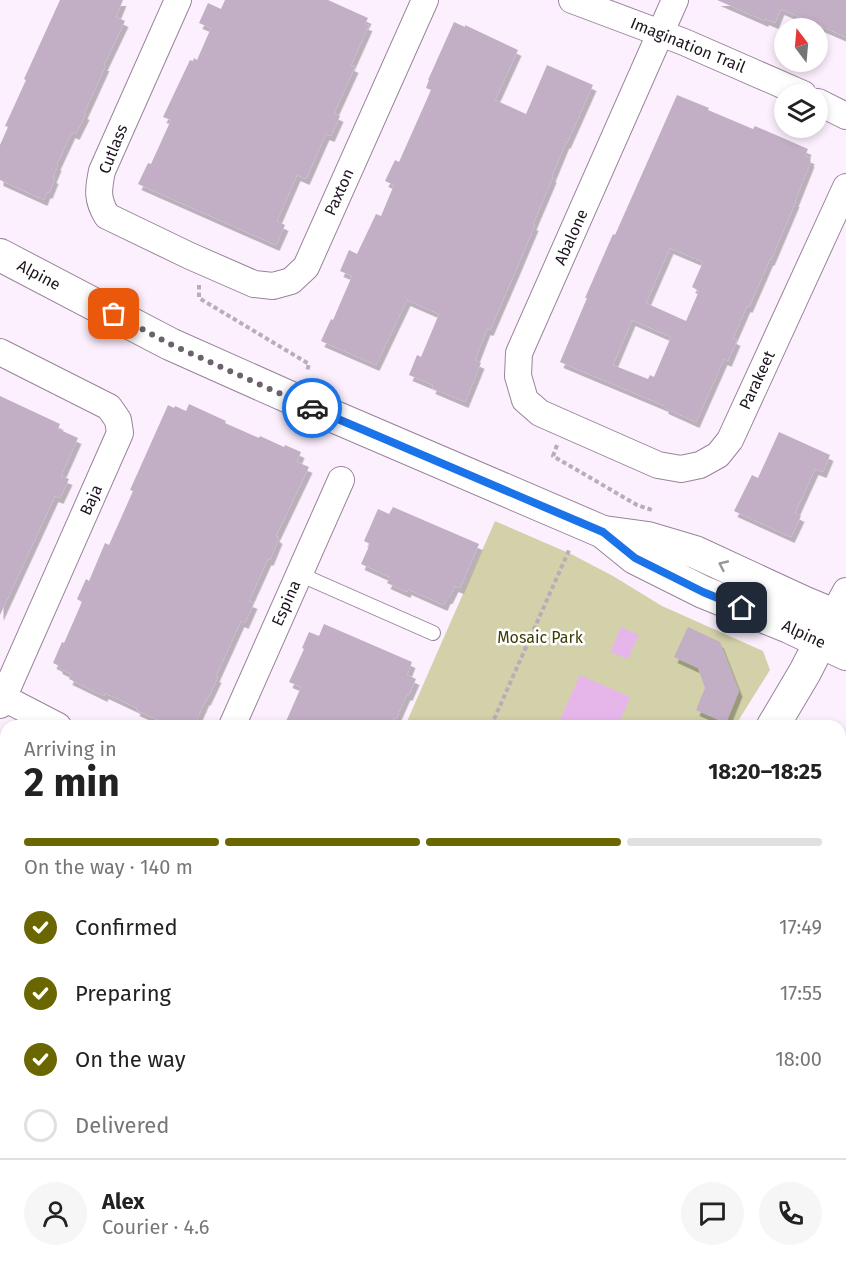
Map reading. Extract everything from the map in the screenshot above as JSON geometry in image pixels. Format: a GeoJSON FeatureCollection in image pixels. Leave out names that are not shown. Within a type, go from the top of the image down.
{"type":"FeatureCollection","features":[{"type":"Feature","properties":{"kind":"street","name":"Cutlass"},"geometry":{"type":"LineString","coordinates":[[178,0],[102,171],[98,190],[101,206],[107,216],[190,256]]}},
{"type":"Feature","properties":{"kind":"street","name":"Paxton"},"geometry":{"type":"LineString","coordinates":[[190,256],[254,284],[273,286],[291,281],[306,267],[425,0]]}},
{"type":"Feature","properties":{"kind":"street","name":"Imagination Trail"},"geometry":{"type":"LineString","coordinates":[[572,0],[662,33],[780,84]]}},
{"type":"Feature","properties":{"kind":"street","name":"Abalone"},"geometry":{"type":"LineString","coordinates":[[599,440],[540,413],[525,400],[518,376],[519,353],[675,0]]}},
{"type":"Feature","properties":{"kind":"street"},"geometry":{"type":"LineString","coordinates":[[828,107],[846,116]]}},
{"type":"Feature","properties":{"kind":"street","name":"Parakeet"},"geometry":{"type":"LineString","coordinates":[[599,440],[658,465],[681,469],[700,465],[718,455],[730,440],[846,187]]}},
{"type":"Feature","properties":{"kind":"street","name":"Alpine"},"geometry":{"type":"LineString","coordinates":[[0,255],[170,344],[603,532],[635,558],[703,592],[789,627],[838,624]]}},
{"type":"Feature","properties":{"kind":"street","name":"Baja"},"geometry":{"type":"LineString","coordinates":[[0,352],[108,407],[118,420],[120,433],[1,700]]}},
{"type":"Feature","properties":{"kind":"street","name":"Espina"},"geometry":{"type":"LineString","coordinates":[[235,720],[340,480]]}},
{"type":"Feature","properties":{"kind":"street"},"geometry":{"type":"LineString","coordinates":[[777,720],[838,624]]}},
{"type":"Feature","properties":{"kind":"street"},"geometry":{"type":"LineString","coordinates":[[1,700],[45,720]]}},
{"type":"Feature","properties":{"kind":"lane"},"geometry":{"type":"LineString","coordinates":[[299,574],[433,633]]}},
{"type":"Feature","properties":{"kind":"path"},"geometry":{"type":"LineString","coordinates":[[200,282],[199,298],[309,364],[307,371]]}},
{"type":"Feature","properties":{"kind":"path"},"geometry":{"type":"LineString","coordinates":[[560,439],[553,456],[638,505],[659,513]]}},
{"type":"Feature","properties":{"kind":"path"},"geometry":{"type":"LineString","coordinates":[[494,720],[570,548]]}},
{"type":"Feature","properties":{"kind":"green space","name":"Mosaic Park"},"geometry":{"type":"Polygon","coordinates":[[[495,521],[571,554],[662,606],[763,651],[770,670],[739,720],[408,720],[495,521]]]}},
{"type":"Feature","properties":{"kind":"shaded area"},"geometry":{"type":"Polygon","coordinates":[[[621,627],[639,635],[628,659],[610,652],[621,627]]]}},
{"type":"Feature","properties":{"kind":"shaded area"},"geometry":{"type":"Polygon","coordinates":[[[580,675],[630,697],[620,720],[560,720],[580,675]]]}},
{"type":"Feature","properties":{"kind":"building"},"geometry":{"type":"Polygon","coordinates":[[[60,0],[123,0],[116,17],[125,21],[104,65],[106,65],[84,113],[86,114],[76,134],[72,132],[57,164],[53,177],[55,178],[44,200],[0,180],[0,145],[8,127],[5,126],[26,80],[24,79],[60,0]]]}},
{"type":"Feature","properties":{"kind":"building"},"geometry":{"type":"Polygon","coordinates":[[[225,0],[328,0],[368,18],[365,24],[369,25],[351,65],[355,67],[334,113],[340,116],[331,136],[326,134],[306,179],[297,175],[277,221],[285,225],[276,245],[138,184],[148,163],[151,164],[171,120],[163,117],[190,60],[193,61],[194,58],[197,60],[211,28],[199,23],[208,3],[221,9],[225,0]]]}},
{"type":"Feature","properties":{"kind":"building"},"geometry":{"type":"Polygon","coordinates":[[[717,0],[846,0],[846,37],[828,29],[828,18],[802,18],[781,9],[777,18],[774,18],[774,23],[765,19],[765,21],[717,0]]]}},
{"type":"Feature","properties":{"kind":"building"},"geometry":{"type":"Polygon","coordinates":[[[454,22],[518,50],[495,100],[526,114],[547,65],[593,85],[566,142],[533,224],[535,225],[490,330],[487,329],[475,360],[481,363],[465,402],[409,375],[417,355],[421,357],[439,314],[407,300],[376,365],[321,341],[352,276],[340,271],[349,250],[357,254],[376,214],[381,216],[394,185],[385,181],[395,160],[399,162],[431,90],[426,88],[428,80],[454,22]]]}},
{"type":"Feature","properties":{"kind":"building"},"geometry":{"type":"Polygon","coordinates":[[[677,95],[753,129],[755,126],[774,134],[774,138],[783,138],[808,149],[805,156],[811,158],[811,161],[796,201],[771,260],[733,338],[737,340],[728,361],[724,359],[696,422],[665,406],[560,362],[613,234],[615,235],[677,95]],[[670,248],[646,303],[686,321],[699,291],[692,287],[703,262],[670,248]],[[632,320],[613,365],[648,379],[650,375],[654,377],[671,337],[632,320]]]}},
{"type":"Feature","properties":{"kind":"building"},"geometry":{"type":"Polygon","coordinates":[[[0,396],[60,424],[58,429],[78,438],[61,476],[69,479],[60,498],[55,496],[0,615],[0,396]]]}},
{"type":"Feature","properties":{"kind":"building"},"geometry":{"type":"Polygon","coordinates":[[[189,404],[259,438],[260,436],[301,452],[297,462],[309,467],[276,536],[279,538],[270,560],[268,559],[249,601],[254,603],[245,623],[241,621],[216,676],[218,677],[197,720],[158,720],[105,693],[104,696],[69,679],[71,674],[53,663],[82,602],[77,599],[86,579],[89,581],[105,543],[109,545],[133,491],[130,490],[168,405],[186,411],[189,404]]]}},
{"type":"Feature","properties":{"kind":"building"},"geometry":{"type":"Polygon","coordinates":[[[779,432],[830,455],[823,472],[815,469],[795,513],[801,516],[791,537],[734,511],[752,475],[758,478],[779,432]]]}},
{"type":"Feature","properties":{"kind":"building"},"geometry":{"type":"Polygon","coordinates":[[[393,507],[479,544],[460,588],[455,586],[444,605],[408,589],[407,592],[387,583],[390,577],[361,564],[370,544],[364,541],[378,509],[389,514],[393,507]]]}},
{"type":"Feature","properties":{"kind":"building"},"geometry":{"type":"Polygon","coordinates":[[[324,624],[412,662],[407,675],[416,679],[396,719],[287,720],[301,687],[289,682],[304,649],[302,648],[309,632],[319,636],[324,624]]]}},
{"type":"Feature","properties":{"kind":"building"},"geometry":{"type":"Polygon","coordinates":[[[688,627],[720,642],[739,691],[727,720],[719,720],[696,710],[705,688],[698,668],[674,657],[688,627]]]}},
{"type":"Feature","properties":{"kind":"way so far"},"geometry":{"type":"LineString","coordinates":[[114,314],[170,344],[312,408]]}},
{"type":"Feature","properties":{"kind":"route"},"geometry":{"type":"LineString","coordinates":[[312,408],[603,532],[635,558],[703,592],[742,608]]}}]}
